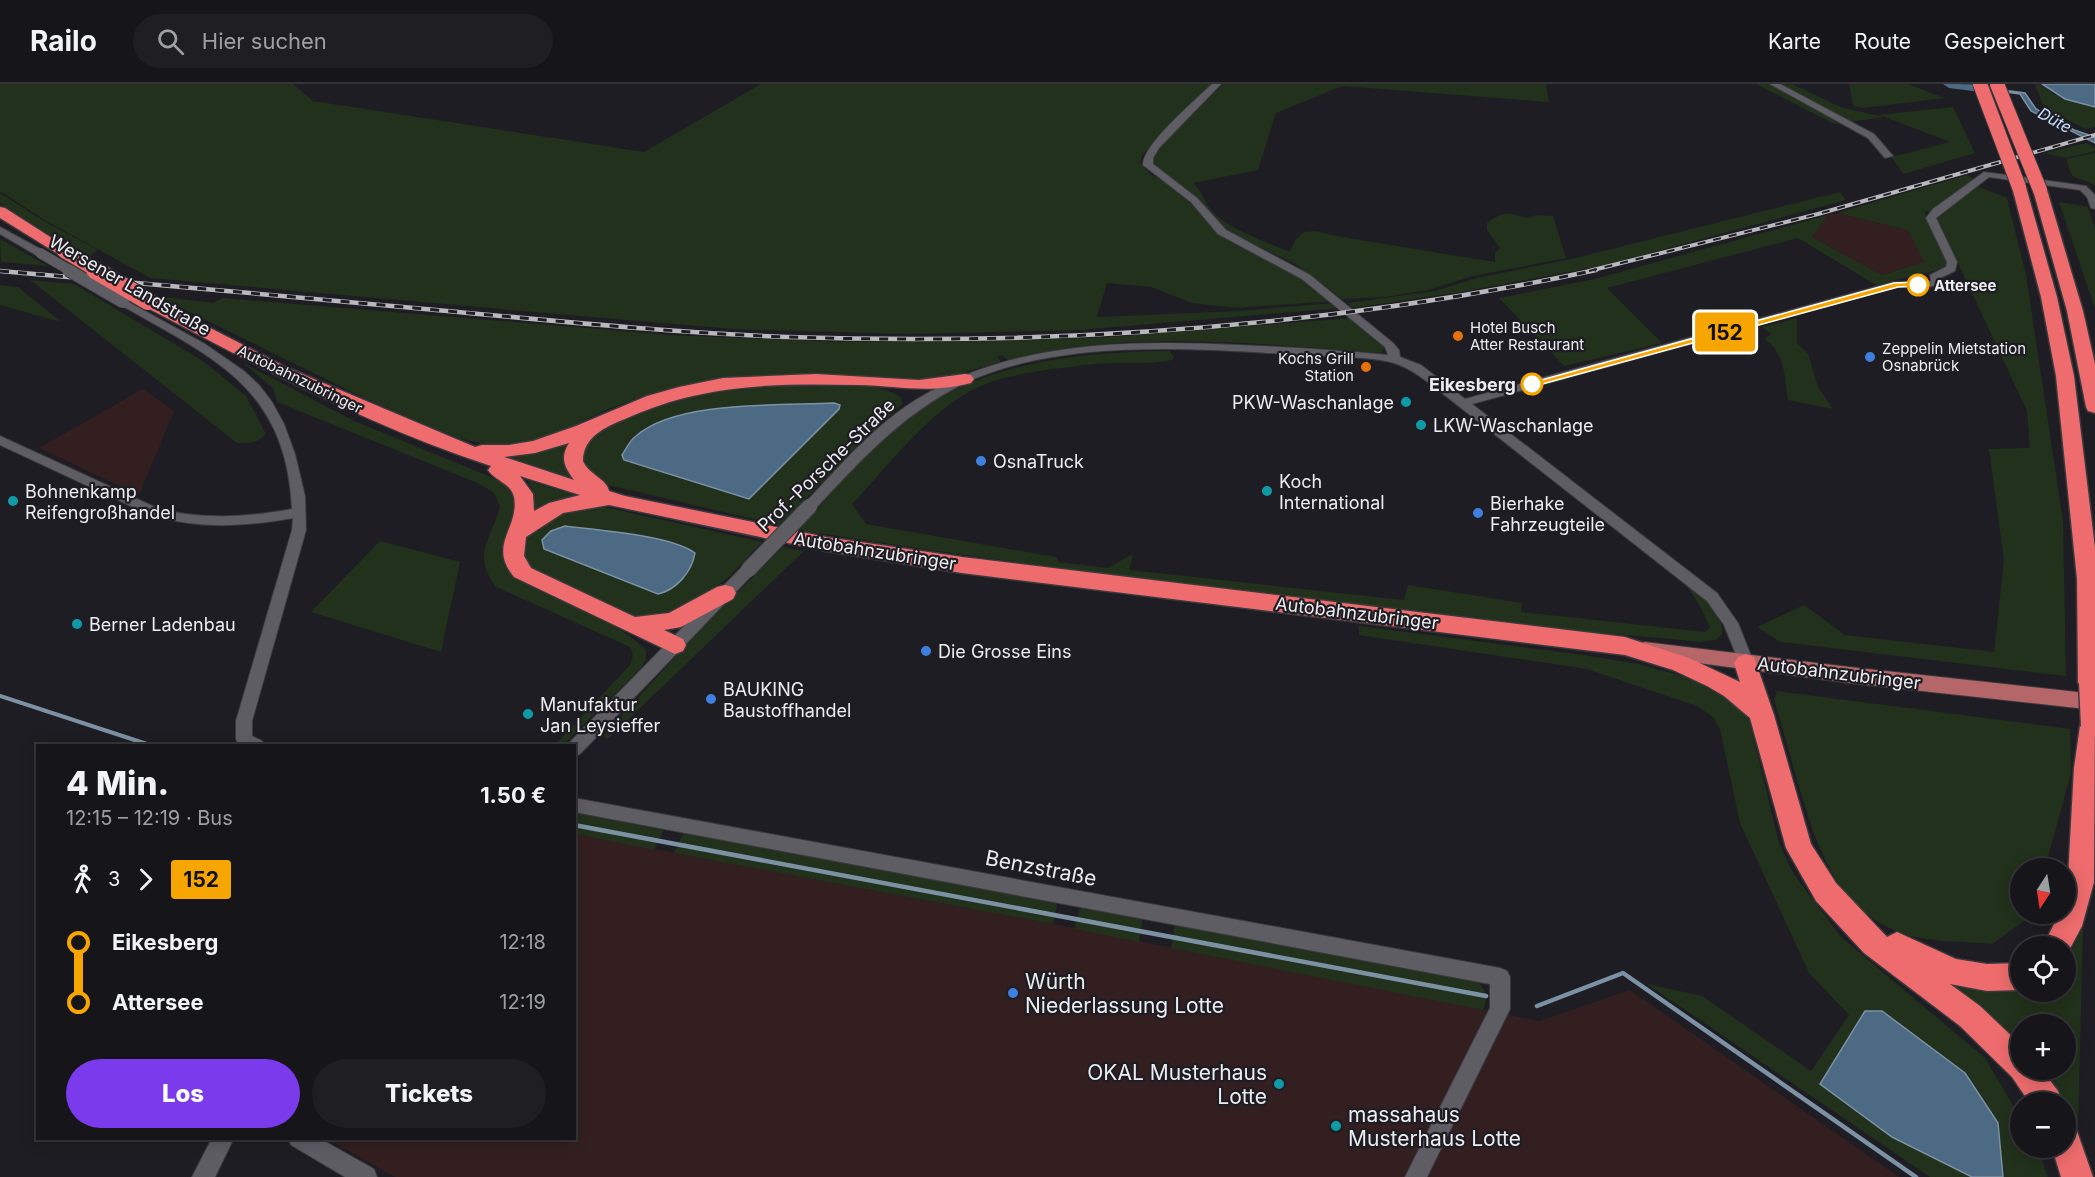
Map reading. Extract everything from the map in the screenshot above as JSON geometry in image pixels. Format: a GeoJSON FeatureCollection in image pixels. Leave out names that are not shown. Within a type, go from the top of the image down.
{"type":"FeatureCollection","features":[{"type":"Feature","properties":{"kind":"highway"},"geometry":{"type":"LineString","coordinates":[[1980,84],[2019,187],[2049,297],[2065,376],[2088,579],[2095,759]]}},
{"type":"Feature","properties":{"kind":"highway"},"geometry":{"type":"LineString","coordinates":[[1997,84],[2040,190],[2070,291],[2093,386],[2095,407]]}},
{"type":"Feature","properties":{"kind":"highway","name":"Autobahnzubringer"},"geometry":{"type":"LineString","coordinates":[[0,211],[148,301],[282,372],[456,448]]}},
{"type":"Feature","properties":{"kind":"highway"},"geometry":{"type":"LineString","coordinates":[[456,448],[509,452],[528,449],[565,439],[653,399],[714,385],[746,382],[862,380],[919,385],[964,379]]}},
{"type":"Feature","properties":{"kind":"highway"},"geometry":{"type":"LineString","coordinates":[[894,383],[924,400]]}},
{"type":"Feature","properties":{"kind":"highway"},"geometry":{"type":"LineString","coordinates":[[597,424],[582,437],[575,449],[573,460],[576,471],[585,480],[622,502]]}},
{"type":"Feature","properties":{"kind":"highway"},"geometry":{"type":"LineString","coordinates":[[456,448],[622,502]]}},
{"type":"Feature","properties":{"kind":"highway"},"geometry":{"type":"LineString","coordinates":[[456,448],[512,477],[521,485],[524,510],[512,554],[518,568],[534,579],[675,645]]}},
{"type":"Feature","properties":{"kind":"highway"},"geometry":{"type":"LineString","coordinates":[[518,532],[533,519],[568,503],[622,502]]}},
{"type":"Feature","properties":{"kind":"highway","name":"Autobahnzubringer"},"geometry":{"type":"LineString","coordinates":[[622,502],[826,544],[962,565],[1625,646]]}},
{"type":"Feature","properties":{"kind":"highway"},"geometry":{"type":"LineString","coordinates":[[634,625],[657,625],[673,621],[725,593]]}},
{"type":"Feature","properties":{"kind":"highway"},"geometry":{"type":"LineString","coordinates":[[1625,646],[1682,664],[1724,682],[1747,699],[1761,716]]}},
{"type":"Feature","properties":{"kind":"highway"},"geometry":{"type":"LineString","coordinates":[[1746,663],[1799,848],[1826,892],[1874,944],[1970,1016],[2010,1055]]}},
{"type":"Feature","properties":{"kind":"highway"},"geometry":{"type":"LineString","coordinates":[[2064,936],[2069,929],[2086,845],[2086,768],[2092,704]]}},
{"type":"Feature","properties":{"kind":"highway"},"geometry":{"type":"LineString","coordinates":[[1847,913],[1930,963],[1960,974],[1997,979],[2010,977]]}},
{"type":"Feature","properties":{"kind":"highway"},"geometry":{"type":"LineString","coordinates":[[2071,1158],[2077,1177]]}},
{"type":"Feature","properties":{"kind":"main road","name":"Autobahnzubringer"},"geometry":{"type":"LineString","coordinates":[[1625,646],[1746,663],[2092,704]]}},
{"type":"Feature","properties":{"kind":"street"},"geometry":{"type":"LineString","coordinates":[[1218,84],[1156,146],[1148,158],[1148,165],[1194,200],[1222,232],[1295,269],[1338,301],[1389,345],[1393,350],[1394,359],[1417,368],[1712,597],[1731,623],[1746,663]]}},
{"type":"Feature","properties":{"kind":"street"},"geometry":{"type":"LineString","coordinates":[[1774,84],[1871,136],[1888,156]]}},
{"type":"Feature","properties":{"kind":"street"},"geometry":{"type":"LineString","coordinates":[[1463,403],[1897,284],[1938,284],[1934,277],[1951,269],[1952,262],[1931,218],[1987,174],[2083,188],[2089,192],[2095,206]]}},
{"type":"Feature","properties":{"kind":"street","name":"Wersener Landstraße"},"geometry":{"type":"LineString","coordinates":[[0,230],[216,357],[244,378],[265,400],[284,438],[300,512],[296,544],[244,721],[244,739],[253,744]]}},
{"type":"Feature","properties":{"kind":"street","name":"Prof.-Porsche-Straße"},"geometry":{"type":"LineString","coordinates":[[576,747],[884,430],[924,400],[964,379],[1021,361],[1051,355],[1126,348],[1232,348],[1394,359]]}},
{"type":"Feature","properties":{"kind":"street"},"geometry":{"type":"LineString","coordinates":[[0,440],[155,512],[178,519],[222,522],[300,512]]}},
{"type":"Feature","properties":{"kind":"street","name":"Benzstraße"},"geometry":{"type":"LineString","coordinates":[[576,806],[1500,976],[1500,1009],[1416,1177]]}},
{"type":"Feature","properties":{"kind":"street"},"geometry":{"type":"LineString","coordinates":[[203,1177],[223,1140]]}},
{"type":"Feature","properties":{"kind":"street"},"geometry":{"type":"LineString","coordinates":[[301,1140],[366,1177]]}},
{"type":"Feature","properties":{"kind":"shaded area"},"geometry":{"type":"Polygon","coordinates":[[[1837,213],[1908,230],[1924,262],[1882,275],[1812,237],[1828,215],[1837,213]]]}},
{"type":"Feature","properties":{"kind":"shaded area"},"geometry":{"type":"Polygon","coordinates":[[[143,389],[174,411],[139,495],[39,448],[143,389]]]}},
{"type":"Feature","properties":{"kind":"shaded area"},"geometry":{"type":"Polygon","coordinates":[[[576,834],[1053,924],[1539,1021],[1630,990],[1899,1177],[395,1177],[329,1140],[576,1140],[576,834]]]}},
{"type":"Feature","properties":{"kind":"green space"},"geometry":{"type":"Polygon","coordinates":[[[0,84],[293,84],[313,101],[644,152],[761,84],[1212,84],[1142,156],[1140,162],[1150,174],[1174,186],[1219,233],[1238,246],[1288,270],[1333,301],[1235,308],[1192,303],[1151,287],[1107,283],[1097,317],[1238,311],[1335,303],[1341,308],[1080,330],[906,334],[733,329],[150,278],[43,219],[0,191],[0,84]]]}},
{"type":"Feature","properties":{"kind":"green space"},"geometry":{"type":"Polygon","coordinates":[[[1223,84],[1546,84],[1549,102],[1342,86],[1276,113],[1258,170],[1193,183],[1218,217],[1248,234],[1290,252],[1295,240],[1304,232],[1315,231],[1495,262],[1495,253],[1500,248],[1487,230],[1487,223],[1507,214],[1529,218],[1536,215],[1553,216],[1566,258],[1473,276],[1428,290],[1385,297],[1342,299],[1296,264],[1224,230],[1154,166],[1151,160],[1155,152],[1223,84]]]}},
{"type":"Feature","properties":{"kind":"green space"},"geometry":{"type":"Polygon","coordinates":[[[1756,84],[1792,84],[1840,107],[1884,117],[1878,115],[1953,107],[1975,153],[1903,174],[1892,157],[1950,142],[1885,117],[1834,124],[1756,84]]]}},
{"type":"Feature","properties":{"kind":"green space"},"geometry":{"type":"Polygon","coordinates":[[[1849,84],[1908,84],[1944,98],[1863,108],[1853,106],[1849,84]]]}},
{"type":"Feature","properties":{"kind":"green space"},"geometry":{"type":"Polygon","coordinates":[[[2035,84],[2065,99],[2095,107],[2095,127],[2086,129],[2044,108],[2035,84]]]}},
{"type":"Feature","properties":{"kind":"green space"},"geometry":{"type":"Polygon","coordinates":[[[2086,143],[2095,148],[2095,151],[2065,158],[2045,153],[2086,143]]]}},
{"type":"Feature","properties":{"kind":"green space"},"geometry":{"type":"Polygon","coordinates":[[[2095,153],[2095,185],[2072,176],[2066,159],[2095,153]]]}},
{"type":"Feature","properties":{"kind":"green space"},"geometry":{"type":"Polygon","coordinates":[[[1967,175],[1975,179],[1932,212],[1924,211],[1947,261],[1946,268],[1876,285],[1798,238],[1607,288],[1662,343],[1564,366],[1499,298],[1595,279],[1828,215],[1812,237],[1882,275],[1924,262],[1908,230],[1837,213],[1967,175]]]}},
{"type":"Feature","properties":{"kind":"green space"},"geometry":{"type":"Polygon","coordinates":[[[1975,185],[2007,198],[2026,275],[2063,521],[2066,676],[1781,642],[1757,627],[1804,605],[1845,635],[1994,652],[2004,560],[1989,449],[2030,448],[2027,411],[1937,218],[1939,213],[1975,185]]]}},
{"type":"Feature","properties":{"kind":"green space"},"geometry":{"type":"Polygon","coordinates":[[[1840,192],[1846,200],[1606,265],[1461,292],[1352,308],[1348,303],[1435,291],[1477,278],[1572,259],[1840,192]]]}},
{"type":"Feature","properties":{"kind":"green space"},"geometry":{"type":"Polygon","coordinates":[[[0,193],[42,220],[98,250],[87,258],[0,203],[0,193]]]}},
{"type":"Feature","properties":{"kind":"green space"},"geometry":{"type":"Polygon","coordinates":[[[2059,202],[2088,207],[2095,229],[2095,309],[2059,202]]]}},
{"type":"Feature","properties":{"kind":"green space"},"geometry":{"type":"Polygon","coordinates":[[[0,239],[48,266],[1,262],[0,239]]]}},
{"type":"Feature","properties":{"kind":"green space"},"geometry":{"type":"Polygon","coordinates":[[[30,280],[74,284],[203,361],[246,396],[266,434],[253,442],[237,443],[30,280]]]}},
{"type":"Feature","properties":{"kind":"green space"},"geometry":{"type":"Polygon","coordinates":[[[0,285],[18,287],[61,322],[0,305],[0,285]]]}},
{"type":"Feature","properties":{"kind":"green space"},"geometry":{"type":"Polygon","coordinates":[[[157,296],[213,303],[223,298],[671,335],[836,342],[1095,338],[1352,318],[1386,348],[1380,353],[1241,343],[1145,342],[1052,350],[1008,360],[1002,355],[997,357],[1001,362],[935,380],[863,376],[748,377],[711,380],[646,395],[608,409],[542,441],[490,445],[458,438],[360,396],[157,296]]]}},
{"type":"Feature","properties":{"kind":"green space"},"geometry":{"type":"Polygon","coordinates":[[[1797,318],[1797,343],[1808,354],[1818,387],[1833,409],[1788,400],[1783,366],[1776,351],[1764,339],[1771,334],[1762,327],[1797,318]]]}},
{"type":"Feature","properties":{"kind":"green space"},"geometry":{"type":"Polygon","coordinates":[[[1170,351],[1174,357],[1172,360],[1151,363],[1096,364],[1038,371],[991,382],[971,391],[952,403],[915,435],[852,504],[866,524],[1056,557],[1059,562],[1107,568],[1133,554],[1129,570],[1404,600],[1408,585],[1522,603],[1521,612],[1704,632],[1710,628],[1704,614],[1679,578],[1707,602],[1718,617],[1722,634],[1716,640],[1700,642],[1573,630],[1088,572],[799,530],[846,477],[897,427],[927,405],[958,388],[1026,365],[1097,354],[1170,351]]]}},
{"type":"Feature","properties":{"kind":"green space"},"geometry":{"type":"Polygon","coordinates":[[[243,363],[352,420],[503,482],[517,497],[503,549],[506,566],[510,572],[523,583],[601,619],[636,641],[646,650],[646,659],[641,668],[564,744],[556,744],[630,665],[633,655],[630,647],[496,587],[485,565],[484,556],[500,506],[494,493],[480,484],[277,402],[273,388],[243,363]]]}},
{"type":"Feature","properties":{"kind":"green space"},"geometry":{"type":"Polygon","coordinates":[[[862,385],[890,392],[901,398],[902,404],[779,525],[604,484],[581,469],[580,448],[599,428],[682,396],[748,386],[862,385]]]}},
{"type":"Feature","properties":{"kind":"green space"},"geometry":{"type":"Polygon","coordinates":[[[572,441],[566,455],[565,467],[574,479],[500,456],[548,450],[572,441]]]}},
{"type":"Feature","properties":{"kind":"green space"},"geometry":{"type":"Polygon","coordinates":[[[528,481],[584,498],[528,517],[533,491],[528,481]]]}},
{"type":"Feature","properties":{"kind":"green space"},"geometry":{"type":"Polygon","coordinates":[[[589,505],[762,542],[730,576],[677,614],[634,617],[540,575],[526,564],[521,552],[526,532],[551,514],[589,505]]]}},
{"type":"Feature","properties":{"kind":"green space"},"geometry":{"type":"Polygon","coordinates":[[[380,541],[460,562],[441,652],[311,612],[380,541]]]}},
{"type":"Feature","properties":{"kind":"green space"},"geometry":{"type":"Polygon","coordinates":[[[783,547],[804,551],[608,739],[603,736],[700,630],[783,547]]]}},
{"type":"Feature","properties":{"kind":"green space"},"geometry":{"type":"Polygon","coordinates":[[[1359,626],[1583,655],[1638,664],[1690,678],[1716,690],[1749,719],[1779,843],[1793,873],[1841,937],[1985,1058],[2010,1100],[2010,1158],[2041,1158],[2048,1177],[1930,1177],[1647,984],[1702,996],[1811,1071],[1849,1015],[1809,973],[1740,823],[1720,729],[1713,717],[1697,706],[1587,669],[1359,635],[1359,626]]]}},
{"type":"Feature","properties":{"kind":"green space"},"geometry":{"type":"Polygon","coordinates":[[[1777,691],[2070,729],[2071,773],[2048,858],[2010,858],[2010,924],[2020,924],[1992,944],[1944,941],[1919,938],[1896,931],[1874,919],[1857,905],[1842,888],[1820,849],[1774,699],[1777,691]]]}},
{"type":"Feature","properties":{"kind":"green space"},"geometry":{"type":"Polygon","coordinates":[[[576,813],[664,830],[654,850],[576,834],[576,813]]]}},
{"type":"Feature","properties":{"kind":"green space"},"geometry":{"type":"Polygon","coordinates":[[[684,832],[1055,900],[1057,906],[1053,924],[674,853],[684,832]]]}},
{"type":"Feature","properties":{"kind":"green space"},"geometry":{"type":"Polygon","coordinates":[[[1085,906],[1143,916],[1139,942],[1075,929],[1079,910],[1085,906]]]}},
{"type":"Feature","properties":{"kind":"green space"},"geometry":{"type":"Polygon","coordinates":[[[1175,922],[1472,977],[1485,991],[1485,1005],[1483,1010],[1171,948],[1175,922]]]}},
{"type":"Feature","properties":{"kind":"green space"},"geometry":{"type":"Polygon","coordinates":[[[2083,927],[2078,1129],[2076,1126],[2076,1092],[2056,1092],[2048,1080],[2076,1080],[2076,1014],[2010,1014],[2010,1034],[2000,1023],[1929,970],[1986,986],[2010,986],[2010,1002],[2076,1002],[2076,941],[2083,927]]]}},
{"type":"Feature","properties":{"kind":"water"},"geometry":{"type":"Polygon","coordinates":[[[2042,84],[2095,84],[2095,107],[2065,99],[2042,84]]]}},
{"type":"Feature","properties":{"kind":"water"},"geometry":{"type":"Polygon","coordinates":[[[1989,88],[2025,93],[2036,109],[2074,130],[2095,137],[2095,143],[2031,111],[2020,94],[1989,88]]]}},
{"type":"Feature","properties":{"kind":"water"},"geometry":{"type":"Polygon","coordinates":[[[834,403],[840,405],[839,409],[749,499],[624,460],[622,455],[636,436],[654,424],[677,416],[730,407],[834,403]]]}},
{"type":"Feature","properties":{"kind":"water"},"geometry":{"type":"Polygon","coordinates":[[[565,526],[651,538],[684,547],[695,553],[682,579],[671,589],[658,594],[544,549],[542,540],[551,531],[565,526]]]}},
{"type":"Feature","properties":{"kind":"water"},"geometry":{"type":"Polygon","coordinates":[[[1865,1011],[1882,1011],[1965,1073],[1998,1123],[2003,1177],[1972,1177],[1892,1137],[1820,1084],[1865,1011]]]}},
{"type":"Feature","properties":{"kind":"waterway","name":"Düte"},"geometry":{"type":"LineString","coordinates":[[1949,84],[2004,91]]}},
{"type":"Feature","properties":{"kind":"waterway"},"geometry":{"type":"LineString","coordinates":[[0,696],[147,744]]}},
{"type":"Feature","properties":{"kind":"waterway"},"geometry":{"type":"LineString","coordinates":[[576,825],[1486,996]]}},
{"type":"Feature","properties":{"kind":"waterway"},"geometry":{"type":"LineString","coordinates":[[1537,1006],[1623,973],[1916,1177]]}},
{"type":"Feature","properties":{"kind":"railway"},"geometry":{"type":"LineString","coordinates":[[1589,271],[1818,214],[2095,135]]}},
{"type":"Feature","properties":{"kind":"railway"},"geometry":{"type":"LineString","coordinates":[[0,271],[663,330],[787,337],[889,339],[1092,335],[1295,319],[1496,290],[1596,270]]}},
{"type":"Feature","properties":{"kind":"bus line","name":"152"},"geometry":{"type":"LineString","coordinates":[[1532,384],[1897,284],[1918,285]]}},
{"type":"Feature","properties":{"kind":"place","name":"Attersee"},"geometry":{"type":"Point","coordinates":[1918,285]}},
{"type":"Feature","properties":{"kind":"place","name":"Hotel Busch Atter Restaurant"},"geometry":{"type":"Point","coordinates":[1458,336]}},
{"type":"Feature","properties":{"kind":"place","name":"Zeppelin Mietstation Osnabrück"},"geometry":{"type":"Point","coordinates":[1870,357]}},
{"type":"Feature","properties":{"kind":"place","name":"Kochs Grill Station"},"geometry":{"type":"Point","coordinates":[1366,367]}},
{"type":"Feature","properties":{"kind":"place","name":"Eikesberg"},"geometry":{"type":"Point","coordinates":[1532,384]}},
{"type":"Feature","properties":{"kind":"place","name":"PKW-Waschanlage"},"geometry":{"type":"Point","coordinates":[1406,402]}},
{"type":"Feature","properties":{"kind":"place","name":"LKW-Waschanlage"},"geometry":{"type":"Point","coordinates":[1421,425]}},
{"type":"Feature","properties":{"kind":"place","name":"OsnaTruck"},"geometry":{"type":"Point","coordinates":[981,461]}},
{"type":"Feature","properties":{"kind":"place","name":"Koch International"},"geometry":{"type":"Point","coordinates":[1267,491]}},
{"type":"Feature","properties":{"kind":"place","name":"Bohnenkamp Reifengroßhandel"},"geometry":{"type":"Point","coordinates":[13,501]}},
{"type":"Feature","properties":{"kind":"place","name":"Bierhake Fahrzeugteile"},"geometry":{"type":"Point","coordinates":[1478,513]}},
{"type":"Feature","properties":{"kind":"place","name":"Berner Ladenbau"},"geometry":{"type":"Point","coordinates":[77,624]}},
{"type":"Feature","properties":{"kind":"place","name":"Die Grosse Eins"},"geometry":{"type":"Point","coordinates":[926,651]}},
{"type":"Feature","properties":{"kind":"place","name":"BAUKING Baustoffhandel"},"geometry":{"type":"Point","coordinates":[711,699]}},
{"type":"Feature","properties":{"kind":"place","name":"Manufaktur Jan Leysieffer"},"geometry":{"type":"Point","coordinates":[528,714]}},
{"type":"Feature","properties":{"kind":"place","name":"Würth Niederlassung Lotte"},"geometry":{"type":"Point","coordinates":[1013,993]}},
{"type":"Feature","properties":{"kind":"place","name":"OKAL Musterhaus Lotte"},"geometry":{"type":"Point","coordinates":[1279,1084]}},
{"type":"Feature","properties":{"kind":"place","name":"massahaus Musterhaus Lotte"},"geometry":{"type":"Point","coordinates":[1336,1126]}}]}
